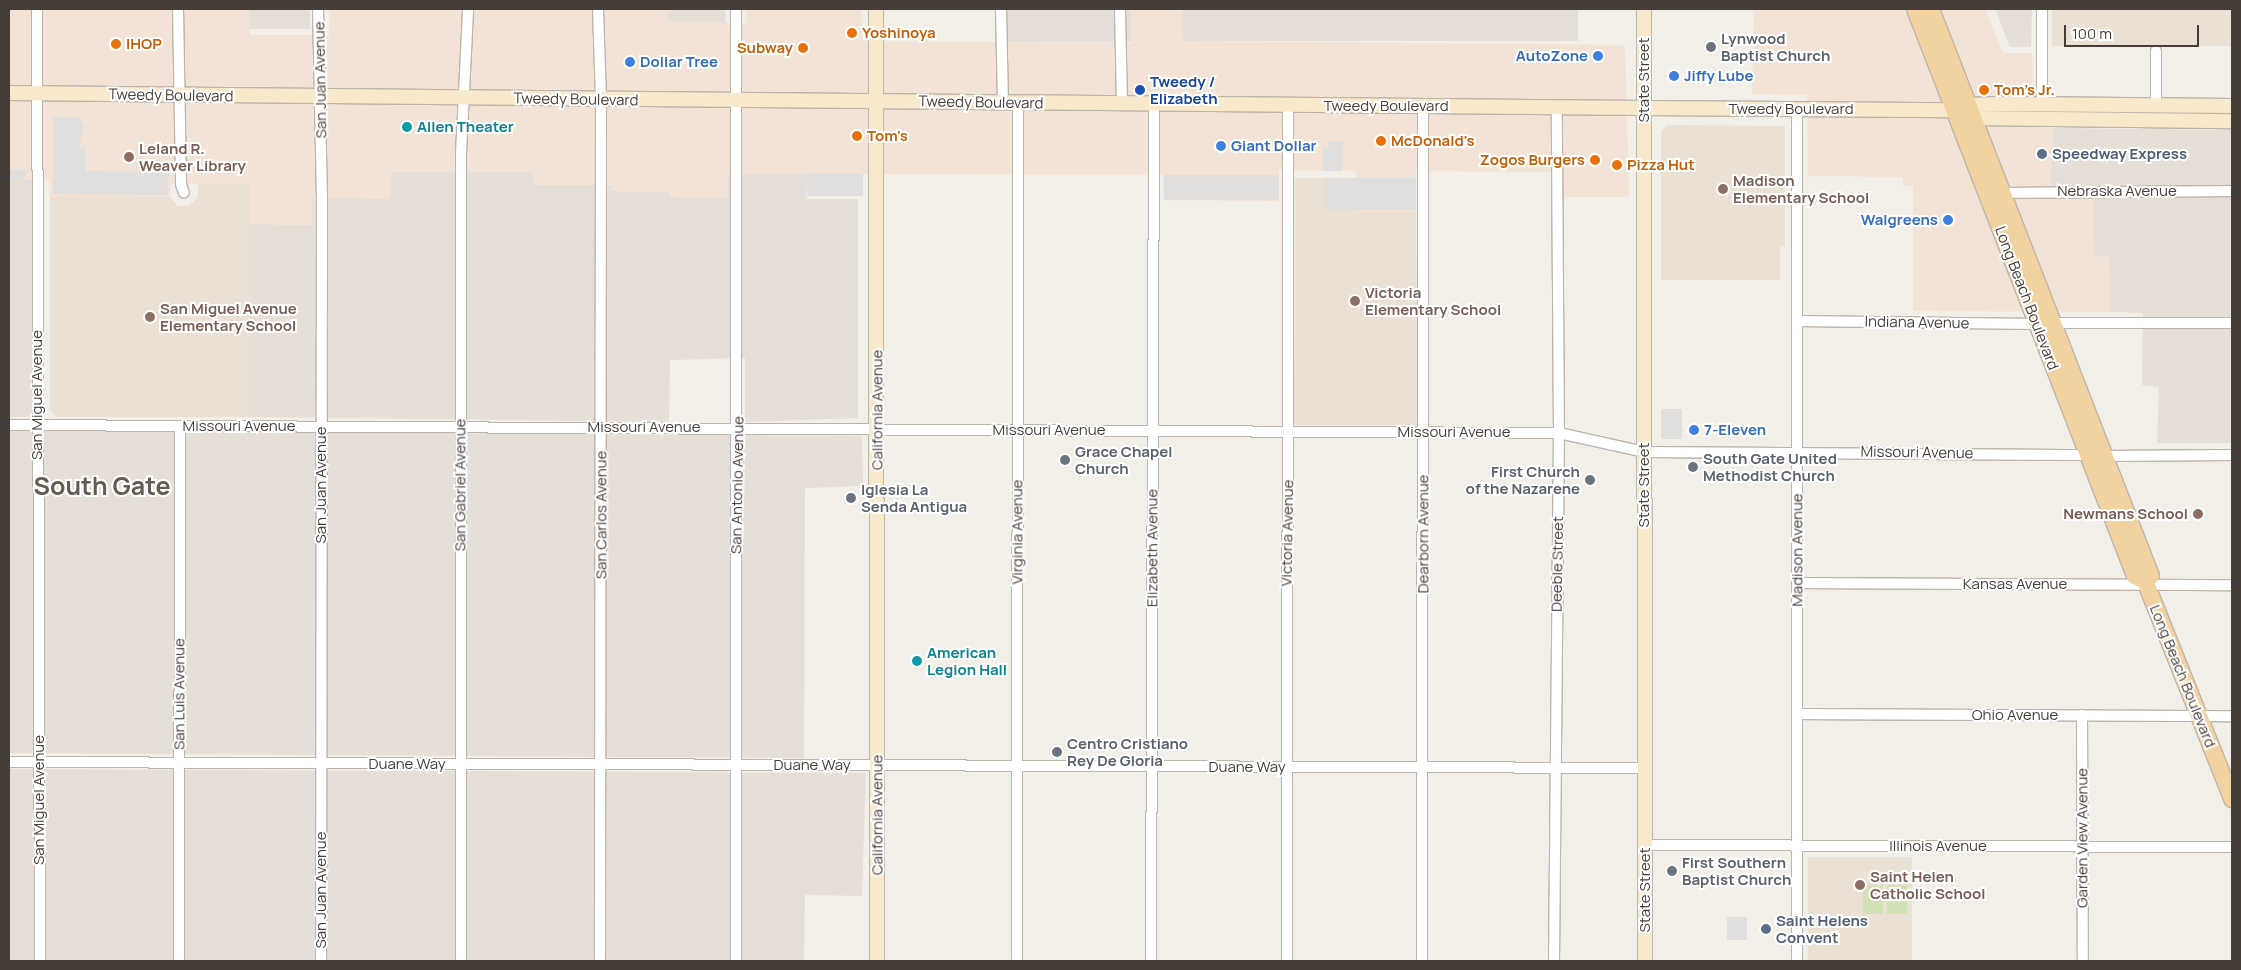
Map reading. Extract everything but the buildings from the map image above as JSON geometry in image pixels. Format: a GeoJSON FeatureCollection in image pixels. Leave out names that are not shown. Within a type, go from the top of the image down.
{"type":"FeatureCollection","features":[{"type":"Feature","properties":{"kind":"main road","name":"California Avenue"},"geometry":{"type":"LineString","coordinates":[[876,9],[878,101],[877,961]]}},
{"type":"Feature","properties":{"kind":"main road","name":"State Street"},"geometry":{"type":"LineString","coordinates":[[1644,9],[1645,961]]}},
{"type":"Feature","properties":{"kind":"main road","name":"Long Beach Boulevard"},"geometry":{"type":"LineString","coordinates":[[1914,9],[2003,193],[2151,576],[2146,584]]}},
{"type":"Feature","properties":{"kind":"main road","name":"Long Beach Boulevard"},"geometry":{"type":"LineString","coordinates":[[1931,9],[2037,324],[2135,576],[2146,584],[2232,799]]}},
{"type":"Feature","properties":{"kind":"main road","name":"Tweedy Boulevard"},"geometry":{"type":"LineString","coordinates":[[9,93],[601,100],[1965,111],[2232,121]]}},
{"type":"Feature","properties":{"kind":"main road","name":"Tweedy Boulevard"},"geometry":{"type":"LineString","coordinates":[[1965,111],[2042,104],[2232,106]]}},
{"type":"Feature","properties":{"kind":"street","name":"San Miguel Avenue"},"geometry":{"type":"LineString","coordinates":[[37,9],[40,94],[37,425],[40,961]]}},
{"type":"Feature","properties":{"kind":"street"},"geometry":{"type":"LineString","coordinates":[[178,9],[181,184],[184,193]]}},
{"type":"Feature","properties":{"kind":"street","name":"San Juan Avenue"},"geometry":{"type":"LineString","coordinates":[[318,9],[321,96],[321,961]]}},
{"type":"Feature","properties":{"kind":"street","name":"San Gabriel Avenue"},"geometry":{"type":"LineString","coordinates":[[461,961],[460,427],[464,98],[468,9]]}},
{"type":"Feature","properties":{"kind":"street","name":"San Carlos Avenue"},"geometry":{"type":"LineString","coordinates":[[598,9],[601,100],[600,961]]}},
{"type":"Feature","properties":{"kind":"street","name":"San Antonio Avenue"},"geometry":{"type":"LineString","coordinates":[[736,9],[738,100],[736,961]]}},
{"type":"Feature","properties":{"kind":"street"},"geometry":{"type":"LineString","coordinates":[[1001,9],[1003,102]]}},
{"type":"Feature","properties":{"kind":"street"},"geometry":{"type":"LineString","coordinates":[[1120,9],[1122,104]]}},
{"type":"Feature","properties":{"kind":"street"},"geometry":{"type":"LineString","coordinates":[[2042,9],[2042,104]]}},
{"type":"Feature","properties":{"kind":"street"},"geometry":{"type":"LineString","coordinates":[[2156,51],[2156,106]]}},
{"type":"Feature","properties":{"kind":"street","name":"Virginia Avenue"},"geometry":{"type":"LineString","coordinates":[[1017,961],[1018,102]]}},
{"type":"Feature","properties":{"kind":"street","name":"Elizabeth Avenue"},"geometry":{"type":"LineString","coordinates":[[1151,961],[1154,105]]}},
{"type":"Feature","properties":{"kind":"street","name":"Victoria Avenue"},"geometry":{"type":"LineString","coordinates":[[1287,961],[1288,105]]}},
{"type":"Feature","properties":{"kind":"street","name":"Dearborn Avenue"},"geometry":{"type":"LineString","coordinates":[[1422,961],[1424,432],[1421,346],[1423,106]]}},
{"type":"Feature","properties":{"kind":"street","name":"Deeble Street"},"geometry":{"type":"LineString","coordinates":[[1554,961],[1554,768],[1559,433],[1557,107]]}},
{"type":"Feature","properties":{"kind":"street","name":"Madison Avenue"},"geometry":{"type":"LineString","coordinates":[[1797,961],[1798,109]]}},
{"type":"Feature","properties":{"kind":"street","name":"Nebraska Avenue"},"geometry":{"type":"LineString","coordinates":[[2003,193],[2232,191]]}},
{"type":"Feature","properties":{"kind":"street","name":"Indiana Avenue"},"geometry":{"type":"LineString","coordinates":[[1797,321],[2037,324]]}},
{"type":"Feature","properties":{"kind":"street"},"geometry":{"type":"LineString","coordinates":[[2053,323],[2232,323]]}},
{"type":"Feature","properties":{"kind":"street","name":"Missouri Avenue"},"geometry":{"type":"LineString","coordinates":[[9,425],[738,427],[1559,433],[1644,452],[1797,450],[2088,455]]}},
{"type":"Feature","properties":{"kind":"street","name":"San Luis Avenue"},"geometry":{"type":"LineString","coordinates":[[179,961],[180,426]]}},
{"type":"Feature","properties":{"kind":"street"},"geometry":{"type":"LineString","coordinates":[[2105,456],[2232,455]]}},
{"type":"Feature","properties":{"kind":"street","name":"Kansas Avenue"},"geometry":{"type":"LineString","coordinates":[[1797,583],[2232,585]]}},
{"type":"Feature","properties":{"kind":"street","name":"Ohio Avenue"},"geometry":{"type":"LineString","coordinates":[[1798,714],[2232,716]]}},
{"type":"Feature","properties":{"kind":"street","name":"Garden View Avenue"},"geometry":{"type":"LineString","coordinates":[[2082,716],[2083,961]]}},
{"type":"Feature","properties":{"kind":"street","name":"Duane Way"},"geometry":{"type":"LineString","coordinates":[[9,762],[1644,768]]}},
{"type":"Feature","properties":{"kind":"street","name":"Illinois Avenue"},"geometry":{"type":"LineString","coordinates":[[1644,845],[2232,847]]}},
{"type":"Feature","properties":{"kind":"shaded area"},"geometry":{"type":"Polygon","coordinates":[[[9,9],[249,9],[250,35],[329,35],[330,9],[668,10],[668,22],[746,23],[746,9],[861,9],[862,41],[1131,43],[1131,9],[1182,9],[1183,41],[1625,45],[1629,197],[1563,197],[1562,172],[1416,171],[1416,213],[1357,213],[1356,171],[1279,170],[1279,201],[1164,200],[1163,175],[864,174],[807,196],[807,174],[728,174],[727,198],[670,197],[669,192],[612,191],[612,185],[534,185],[533,172],[391,172],[391,199],[312,197],[312,225],[250,224],[250,185],[171,184],[170,197],[50,197],[49,180],[9,180],[9,9]]]}},
{"type":"Feature","properties":{"kind":"shaded area"},"geometry":{"type":"Polygon","coordinates":[[[249,9],[310,9],[310,29],[249,29],[249,9]]]}},
{"type":"Feature","properties":{"kind":"shaded area"},"geometry":{"type":"Polygon","coordinates":[[[610,9],[725,9],[726,23],[668,22],[668,10],[610,9]]]}},
{"type":"Feature","properties":{"kind":"shaded area"},"geometry":{"type":"Polygon","coordinates":[[[1007,9],[1131,9],[1131,42],[1007,42],[1007,9]]]}},
{"type":"Feature","properties":{"kind":"shaded area"},"geometry":{"type":"Polygon","coordinates":[[[1182,9],[1578,9],[1578,41],[1182,41],[1182,9]]]}},
{"type":"Feature","properties":{"kind":"shaded area"},"geometry":{"type":"Polygon","coordinates":[[[1754,9],[1985,9],[2003,53],[2032,53],[2033,127],[2053,128],[2050,197],[2093,199],[2094,256],[2109,257],[2110,312],[1913,311],[1913,186],[1903,186],[1903,177],[1808,176],[1807,95],[1752,94],[1754,9]]]}},
{"type":"Feature","properties":{"kind":"shaded area"},"geometry":{"type":"Polygon","coordinates":[[[1995,9],[2032,9],[2031,47],[2010,47],[1995,9]]]}},
{"type":"Feature","properties":{"kind":"shaded area"},"geometry":{"type":"Polygon","coordinates":[[[2052,9],[2232,9],[2232,46],[2052,46],[2052,9]]]}},
{"type":"Feature","properties":{"kind":"shaded area"},"geometry":{"type":"Polygon","coordinates":[[[53,117],[76,117],[81,120],[84,127],[79,147],[85,147],[86,171],[169,172],[168,195],[53,194],[53,117]]]}},
{"type":"Feature","properties":{"kind":"shaded area","name":"Madison Elementary School"},"geometry":{"type":"Polygon","coordinates":[[[1667,125],[1785,126],[1785,246],[1780,247],[1780,280],[1661,280],[1661,131],[1667,125]]]}},
{"type":"Feature","properties":{"kind":"shaded area"},"geometry":{"type":"Polygon","coordinates":[[[2053,128],[2232,130],[2232,443],[2157,443],[2159,387],[2142,385],[2143,313],[2110,312],[2109,257],[2094,256],[2050,197],[2053,128]]]}},
{"type":"Feature","properties":{"kind":"shaded area"},"geometry":{"type":"Polygon","coordinates":[[[1328,141],[1343,141],[1342,171],[1323,171],[1323,147],[1328,147],[1328,141]]]}},
{"type":"Feature","properties":{"kind":"shaded area"},"geometry":{"type":"Polygon","coordinates":[[[9,170],[29,170],[22,180],[9,180],[9,170]]]}},
{"type":"Feature","properties":{"kind":"shaded area"},"geometry":{"type":"Polygon","coordinates":[[[391,172],[534,172],[534,185],[612,185],[612,191],[669,192],[670,197],[727,198],[728,174],[807,174],[806,199],[858,199],[858,418],[745,422],[745,358],[670,360],[669,422],[250,417],[250,224],[312,225],[312,197],[390,199],[391,172]]]}},
{"type":"Feature","properties":{"kind":"shaded area"},"geometry":{"type":"Polygon","coordinates":[[[807,174],[863,174],[863,196],[807,196],[807,174]]]}},
{"type":"Feature","properties":{"kind":"shaded area"},"geometry":{"type":"Polygon","coordinates":[[[1164,175],[1279,175],[1279,200],[1164,200],[1164,175]]]}},
{"type":"Feature","properties":{"kind":"shaded area","name":"Victoria Elementary School"},"geometry":{"type":"Polygon","coordinates":[[[1295,178],[1357,178],[1357,213],[1416,213],[1418,425],[1294,425],[1295,178]]]}},
{"type":"Feature","properties":{"kind":"shaded area"},"geometry":{"type":"Polygon","coordinates":[[[1325,178],[1416,178],[1416,210],[1325,210],[1325,178]]]}},
{"type":"Feature","properties":{"kind":"shaded area"},"geometry":{"type":"Polygon","coordinates":[[[9,180],[32,180],[32,417],[9,417],[9,180]]]}},
{"type":"Feature","properties":{"kind":"shaded area","name":"San Miguel Avenue Elementary School"},"geometry":{"type":"Polygon","coordinates":[[[198,184],[250,185],[250,417],[56,417],[50,410],[50,197],[170,197],[178,206],[189,206],[198,197],[198,184]]]}},
{"type":"Feature","properties":{"kind":"shaded area"},"geometry":{"type":"Polygon","coordinates":[[[1661,409],[1682,409],[1682,439],[1661,439],[1661,409]]]}},
{"type":"Feature","properties":{"kind":"shaded area"},"geometry":{"type":"Polygon","coordinates":[[[9,430],[862,436],[863,486],[805,488],[804,758],[9,753],[9,430]]]}},
{"type":"Feature","properties":{"kind":"shaded area"},"geometry":{"type":"Polygon","coordinates":[[[9,769],[866,773],[862,896],[805,895],[804,961],[9,961],[9,769]]]}},
{"type":"Feature","properties":{"kind":"shaded area","name":"Saint Helen Catholic School"},"geometry":{"type":"Polygon","coordinates":[[[1808,857],[1912,857],[1912,961],[1808,961],[1808,857]]]}},
{"type":"Feature","properties":{"kind":"shaded area"},"geometry":{"type":"Polygon","coordinates":[[[1727,917],[1747,917],[1747,940],[1727,940],[1727,917]]]}},
{"type":"Feature","properties":{"kind":"green space"},"geometry":{"type":"Polygon","coordinates":[[[1863,885],[1883,885],[1883,914],[1863,914],[1863,885]]]}},
{"type":"Feature","properties":{"kind":"green space"},"geometry":{"type":"Polygon","coordinates":[[[1887,885],[1907,885],[1907,914],[1887,914],[1887,885]]]}},
{"type":"Feature","properties":{"kind":"place","name":"Yoshinoya"},"geometry":{"type":"Point","coordinates":[852,33]}},
{"type":"Feature","properties":{"kind":"place","name":"IHOP"},"geometry":{"type":"Point","coordinates":[116,44]}},
{"type":"Feature","properties":{"kind":"place","name":"Lynwood Baptist Church"},"geometry":{"type":"Point","coordinates":[1711,47]}},
{"type":"Feature","properties":{"kind":"place","name":"Subway"},"geometry":{"type":"Point","coordinates":[803,48]}},
{"type":"Feature","properties":{"kind":"place","name":"AutoZone"},"geometry":{"type":"Point","coordinates":[1598,56]}},
{"type":"Feature","properties":{"kind":"place","name":"Dollar Tree"},"geometry":{"type":"Point","coordinates":[630,62]}},
{"type":"Feature","properties":{"kind":"place","name":"Jiffy Lube"},"geometry":{"type":"Point","coordinates":[1674,76]}},
{"type":"Feature","properties":{"kind":"place","name":"Tweedy / Elizabeth"},"geometry":{"type":"Point","coordinates":[1140,90]}},
{"type":"Feature","properties":{"kind":"place","name":"Tom's Jr."},"geometry":{"type":"Point","coordinates":[1984,90]}},
{"type":"Feature","properties":{"kind":"place","name":"Allen Theater"},"geometry":{"type":"Point","coordinates":[407,127]}},
{"type":"Feature","properties":{"kind":"place","name":"Tom's"},"geometry":{"type":"Point","coordinates":[857,136]}},
{"type":"Feature","properties":{"kind":"place","name":"McDonald's"},"geometry":{"type":"Point","coordinates":[1381,141]}},
{"type":"Feature","properties":{"kind":"place","name":"Giant Dollar"},"geometry":{"type":"Point","coordinates":[1221,146]}},
{"type":"Feature","properties":{"kind":"place","name":"Speedway Express"},"geometry":{"type":"Point","coordinates":[2042,154]}},
{"type":"Feature","properties":{"kind":"place","name":"Leland R. Weaver Library"},"geometry":{"type":"Point","coordinates":[129,157]}},
{"type":"Feature","properties":{"kind":"place","name":"Zogos Burgers"},"geometry":{"type":"Point","coordinates":[1595,160]}},
{"type":"Feature","properties":{"kind":"place","name":"Pizza Hut"},"geometry":{"type":"Point","coordinates":[1617,165]}},
{"type":"Feature","properties":{"kind":"place","name":"Madison Elementary School"},"geometry":{"type":"Point","coordinates":[1723,189]}},
{"type":"Feature","properties":{"kind":"place","name":"Walgreens"},"geometry":{"type":"Point","coordinates":[1948,220]}},
{"type":"Feature","properties":{"kind":"place","name":"Victoria Elementary School"},"geometry":{"type":"Point","coordinates":[1355,301]}},
{"type":"Feature","properties":{"kind":"place","name":"San Miguel Avenue Elementary School"},"geometry":{"type":"Point","coordinates":[150,317]}},
{"type":"Feature","properties":{"kind":"place","name":"7-Eleven"},"geometry":{"type":"Point","coordinates":[1694,430]}},
{"type":"Feature","properties":{"kind":"place","name":"Grace Chapel Church"},"geometry":{"type":"Point","coordinates":[1065,460]}},
{"type":"Feature","properties":{"kind":"place","name":"South Gate United Methodist Church"},"geometry":{"type":"Point","coordinates":[1693,467]}},
{"type":"Feature","properties":{"kind":"place","name":"First Church of the Nazarene"},"geometry":{"type":"Point","coordinates":[1590,480]}},
{"type":"Feature","properties":{"kind":"place","name":"Iglesia La Senda Antigua"},"geometry":{"type":"Point","coordinates":[851,498]}},
{"type":"Feature","properties":{"kind":"place","name":"Newmans School"},"geometry":{"type":"Point","coordinates":[2198,514]}},
{"type":"Feature","properties":{"kind":"place","name":"American Legion Hall"},"geometry":{"type":"Point","coordinates":[917,661]}},
{"type":"Feature","properties":{"kind":"place","name":"Centro Cristiano Rey De Gloria"},"geometry":{"type":"Point","coordinates":[1057,752]}},
{"type":"Feature","properties":{"kind":"place","name":"First Southern Baptist Church"},"geometry":{"type":"Point","coordinates":[1672,871]}},
{"type":"Feature","properties":{"kind":"place","name":"Saint Helen Catholic School"},"geometry":{"type":"Point","coordinates":[1860,885]}},
{"type":"Feature","properties":{"kind":"place","name":"Saint Helens Convent"},"geometry":{"type":"Point","coordinates":[1766,929]}},
{"type":"Feature","properties":{"kind":"district","name":"South Gate"},"geometry":{"type":"Point","coordinates":[102,486]}}]}
